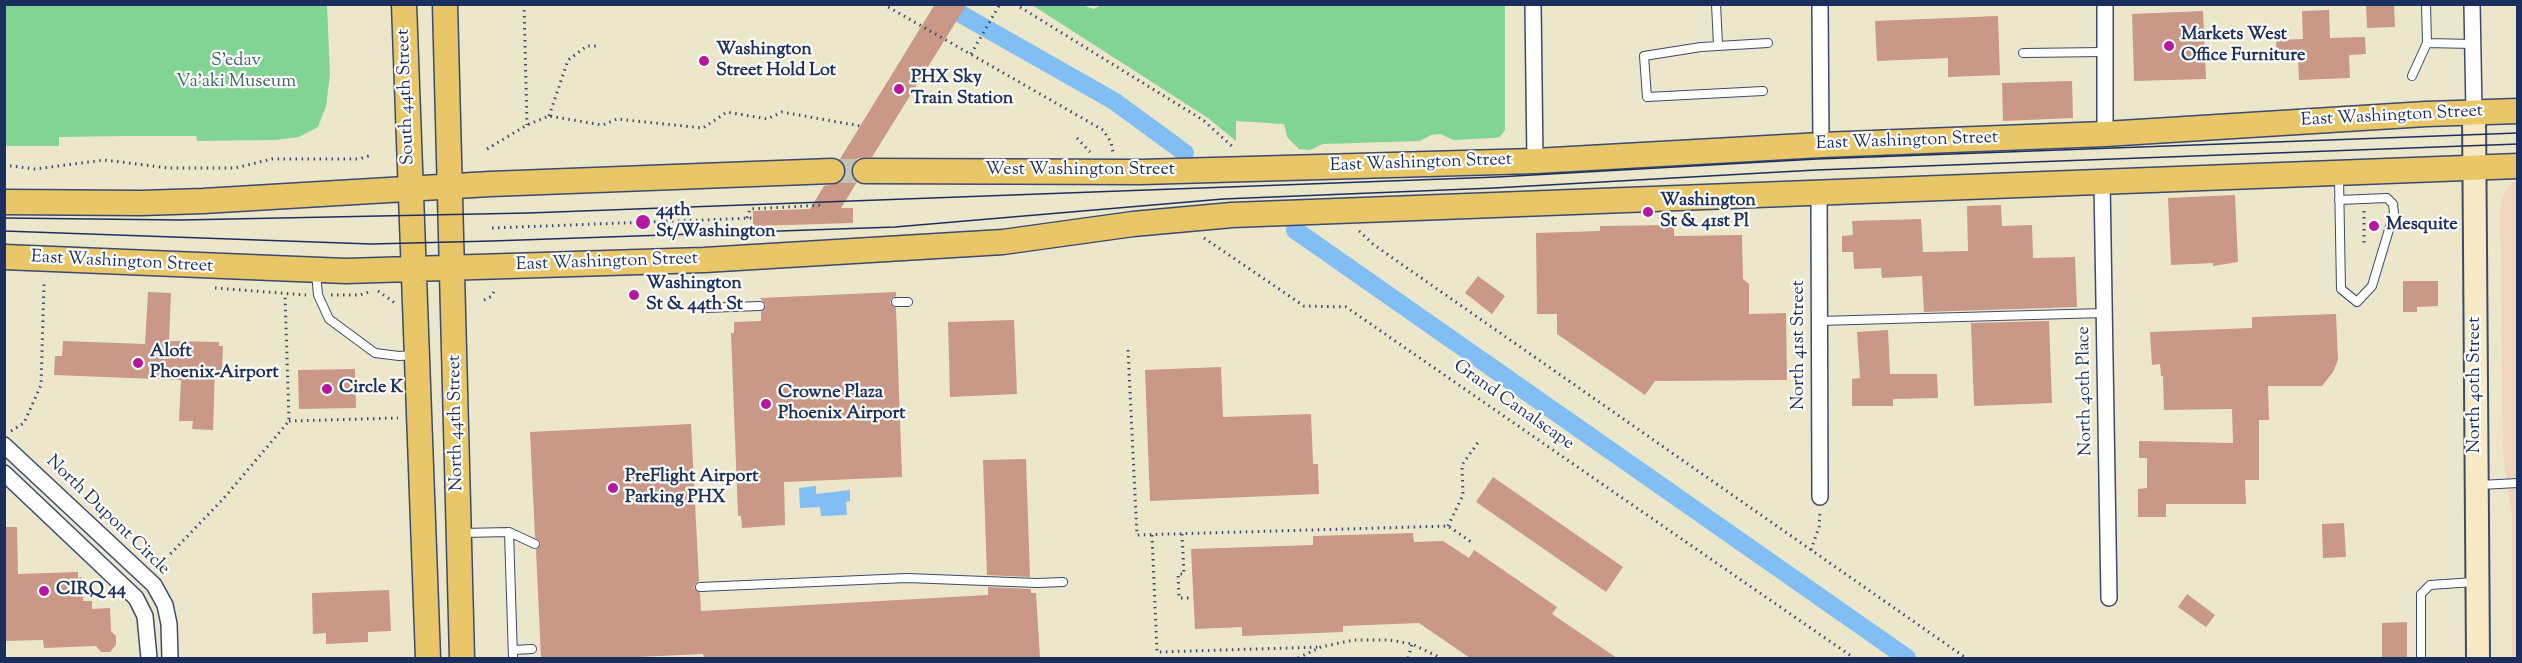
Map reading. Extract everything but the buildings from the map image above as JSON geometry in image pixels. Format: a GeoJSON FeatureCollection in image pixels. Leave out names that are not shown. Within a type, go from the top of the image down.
{"type":"FeatureCollection","features":[{"type":"Feature","properties":{"kind":"main road","name":"South 44th Street"},"geometry":{"type":"LineString","coordinates":[[404,4],[410,189]]}},
{"type":"Feature","properties":{"kind":"main road"},"geometry":{"type":"LineString","coordinates":[[445,4],[450,187]]}},
{"type":"Feature","properties":{"kind":"main road","name":"East Washington Street"},"geometry":{"type":"LineString","coordinates":[[1296,169],[2105,134],[2517,111]]}},
{"type":"Feature","properties":{"kind":"main road","name":"North 40th Street"},"geometry":{"type":"LineString","coordinates":[[2474,112],[2478,658]]}},
{"type":"Feature","properties":{"kind":"main road"},"geometry":{"type":"LineString","coordinates":[[1203,224],[1330,210],[1358,217],[1819,192],[2517,166]]}},
{"type":"Feature","properties":{"kind":"main road","name":"West Washington Street"},"geometry":{"type":"LineString","coordinates":[[865,171],[1142,172],[1296,169]]}},
{"type":"Feature","properties":{"kind":"main road"},"geometry":{"type":"LineString","coordinates":[[4,202],[152,202],[832,171]]}},
{"type":"Feature","properties":{"kind":"main road","name":"North 44th Street"},"geometry":{"type":"LineString","coordinates":[[450,187],[462,658]]}},
{"type":"Feature","properties":{"kind":"main road","name":"North 44th Street"},"geometry":{"type":"LineString","coordinates":[[410,189],[428,658]]}},
{"type":"Feature","properties":{"kind":"main road","name":"East Washington Street"},"geometry":{"type":"LineString","coordinates":[[4,257],[316,270],[453,268],[704,260],[1042,238],[1133,224],[1203,224]]}},
{"type":"Feature","properties":{"kind":"street"},"geometry":{"type":"LineString","coordinates":[[1533,4],[1535,160]]}},
{"type":"Feature","properties":{"kind":"street"},"geometry":{"type":"LineString","coordinates":[[1820,4],[1821,145]]}},
{"type":"Feature","properties":{"kind":"street"},"geometry":{"type":"LineString","coordinates":[[2105,4],[2105,134]]}},
{"type":"Feature","properties":{"kind":"street"},"geometry":{"type":"LineString","coordinates":[[2472,4],[2474,112]]}},
{"type":"Feature","properties":{"kind":"street","name":"North 40th Place"},"geometry":{"type":"LineString","coordinates":[[2102,182],[2109,598]]}},
{"type":"Feature","properties":{"kind":"street","name":"North 41st Street"},"geometry":{"type":"LineString","coordinates":[[1819,192],[1820,497]]}},
{"type":"Feature","properties":{"kind":"street","name":"North Dupont Circle"},"geometry":{"type":"LineString","coordinates":[[6,439],[154,585],[165,605],[169,624],[170,658]]}},
{"type":"Feature","properties":{"kind":"street"},"geometry":{"type":"LineString","coordinates":[[4,473],[136,598],[145,616],[148,658]]}},
{"type":"Feature","properties":{"kind":"lane"},"geometry":{"type":"LineString","coordinates":[[1716,4],[1718,45]]}},
{"type":"Feature","properties":{"kind":"lane"},"geometry":{"type":"LineString","coordinates":[[2412,76],[2427,43],[2426,4]]}},
{"type":"Feature","properties":{"kind":"lane"},"geometry":{"type":"LineString","coordinates":[[1763,92],[1647,97],[1644,56],[1718,45],[1768,43]]}},
{"type":"Feature","properties":{"kind":"lane"},"geometry":{"type":"LineString","coordinates":[[2427,43],[2473,44]]}},
{"type":"Feature","properties":{"kind":"lane"},"geometry":{"type":"LineString","coordinates":[[2023,53],[2104,52]]}},
{"type":"Feature","properties":{"kind":"lane"},"geometry":{"type":"LineString","coordinates":[[2339,173],[2339,200],[2341,289],[2356,302],[2372,286],[2394,213],[2393,204],[2387,198],[2339,200]]}},
{"type":"Feature","properties":{"kind":"lane"},"geometry":{"type":"LineString","coordinates":[[316,270],[318,295],[329,319],[375,353],[399,356],[417,355]]}},
{"type":"Feature","properties":{"kind":"lane"},"geometry":{"type":"LineString","coordinates":[[896,302],[908,302]]}},
{"type":"Feature","properties":{"kind":"lane"},"geometry":{"type":"LineString","coordinates":[[705,308],[760,306]]}},
{"type":"Feature","properties":{"kind":"lane"},"geometry":{"type":"LineString","coordinates":[[1819,321],[2104,313]]}},
{"type":"Feature","properties":{"kind":"lane"},"geometry":{"type":"LineString","coordinates":[[2477,485],[2517,483]]}},
{"type":"Feature","properties":{"kind":"lane"},"geometry":{"type":"LineString","coordinates":[[509,532],[513,654],[532,649]]}},
{"type":"Feature","properties":{"kind":"lane"},"geometry":{"type":"LineString","coordinates":[[460,533],[509,532],[535,544]]}},
{"type":"Feature","properties":{"kind":"lane"},"geometry":{"type":"LineString","coordinates":[[700,587],[907,578],[1064,582]]}},
{"type":"Feature","properties":{"kind":"lane"},"geometry":{"type":"LineString","coordinates":[[2421,658],[2421,594],[2430,585],[2478,582]]}},
{"type":"Feature","properties":{"kind":"path"},"geometry":{"type":"LineString","coordinates":[[524,4],[527,125]]}},
{"type":"Feature","properties":{"kind":"path"},"geometry":{"type":"LineString","coordinates":[[578,4],[585,4]]}},
{"type":"Feature","properties":{"kind":"path"},"geometry":{"type":"LineString","coordinates":[[883,4],[1103,130],[1112,142],[1114,157]]}},
{"type":"Feature","properties":{"kind":"path"},"geometry":{"type":"LineString","coordinates":[[972,54],[1000,4]]}},
{"type":"Feature","properties":{"kind":"path"},"geometry":{"type":"LineString","coordinates":[[1015,4],[1203,120],[1236,150]]}},
{"type":"Feature","properties":{"kind":"path"},"geometry":{"type":"LineString","coordinates":[[1090,4],[1099,4]]}},
{"type":"Feature","properties":{"kind":"path"},"geometry":{"type":"LineString","coordinates":[[549,116],[568,60],[587,46],[599,46]]}},
{"type":"Feature","properties":{"kind":"path"},"geometry":{"type":"LineString","coordinates":[[487,149],[527,125],[549,116],[603,124],[617,119],[702,128],[727,112],[767,119],[782,112],[860,126]]}},
{"type":"Feature","properties":{"kind":"path"},"geometry":{"type":"LineString","coordinates":[[4,165],[35,170],[104,160],[169,168],[235,168],[272,159],[358,159],[372,155]]}},
{"type":"Feature","properties":{"kind":"path"},"geometry":{"type":"LineString","coordinates":[[2363,204],[2364,243]]}},
{"type":"Feature","properties":{"kind":"path"},"geometry":{"type":"LineString","coordinates":[[747,218],[750,209],[823,205]]}},
{"type":"Feature","properties":{"kind":"path"},"geometry":{"type":"LineString","coordinates":[[1358,217],[1374,245],[1966,658]]}},
{"type":"Feature","properties":{"kind":"path"},"geometry":{"type":"LineString","coordinates":[[492,228],[753,218]]}},
{"type":"Feature","properties":{"kind":"path","name":"Grand Canalscape"},"geometry":{"type":"LineString","coordinates":[[1203,224],[1304,306],[1346,307],[1854,658]]}},
{"type":"Feature","properties":{"kind":"path"},"geometry":{"type":"LineString","coordinates":[[6,439],[24,423],[41,385],[44,284]]}},
{"type":"Feature","properties":{"kind":"path"},"geometry":{"type":"LineString","coordinates":[[216,288],[285,295],[360,295],[377,290],[396,303]]}},
{"type":"Feature","properties":{"kind":"path"},"geometry":{"type":"LineString","coordinates":[[484,300],[492,296],[495,289]]}},
{"type":"Feature","properties":{"kind":"path"},"geometry":{"type":"LineString","coordinates":[[153,573],[224,498],[289,421],[285,295]]}},
{"type":"Feature","properties":{"kind":"path"},"geometry":{"type":"LineString","coordinates":[[1128,350],[1137,535],[1448,526],[1474,544]]}},
{"type":"Feature","properties":{"kind":"path"},"geometry":{"type":"LineString","coordinates":[[289,421],[401,418]]}},
{"type":"Feature","properties":{"kind":"path"},"geometry":{"type":"LineString","coordinates":[[1448,526],[1463,495],[1462,465],[1479,441]]}},
{"type":"Feature","properties":{"kind":"path"},"geometry":{"type":"LineString","coordinates":[[1811,550],[1819,527],[1820,497]]}},
{"type":"Feature","properties":{"kind":"path"},"geometry":{"type":"LineString","coordinates":[[1182,534],[1184,573],[1178,574],[1179,598],[1191,598]]}},
{"type":"Feature","properties":{"kind":"path"},"geometry":{"type":"LineString","coordinates":[[1152,535],[1158,651],[1321,647],[1354,640],[1389,640],[1412,644],[1441,658]]}},
{"type":"Feature","properties":{"kind":"path"},"geometry":{"type":"LineString","coordinates":[[1408,658],[1412,644]]}},
{"type":"Feature","properties":{"kind":"path"},"geometry":{"type":"LineString","coordinates":[[1298,658],[1321,647]]}},
{"type":"Feature","properties":{"kind":"shaded area"},"geometry":{"type":"Polygon","coordinates":[[[2517,180],[2517,658],[2512,658],[2512,517],[2503,454],[2500,210],[2508,187],[2517,180]]]}},
{"type":"Feature","properties":{"kind":"green space"},"geometry":{"type":"Polygon","coordinates":[[[1103,4],[1505,5],[1505,130],[1500,137],[1494,138],[1453,140],[1441,134],[1431,135],[1420,141],[1323,144],[1310,150],[1299,149],[1287,137],[1284,124],[1236,121],[1236,141],[1208,118],[1032,5],[1082,5],[1094,9],[1103,4]]]}},
{"type":"Feature","properties":{"kind":"green space","name":"S'edav Va'aki Museum"},"geometry":{"type":"Polygon","coordinates":[[[4,5],[327,5],[330,75],[326,106],[318,127],[299,137],[275,140],[197,141],[196,136],[59,137],[59,146],[5,146],[4,5]]]}},
{"type":"Feature","properties":{"kind":"water"},"geometry":{"type":"Polygon","coordinates":[[[816,486],[816,494],[850,490],[850,501],[846,502],[847,515],[821,516],[820,507],[800,508],[799,488],[816,486]]]}},
{"type":"Feature","properties":{"kind":"waterway"},"geometry":{"type":"LineString","coordinates":[[943,4],[1114,101],[1185,153]]}},
{"type":"Feature","properties":{"kind":"waterway"},"geometry":{"type":"LineString","coordinates":[[1295,230],[1907,658]]}},
{"type":"Feature","properties":{"kind":"tunnel"},"geometry":{"type":"LineString","coordinates":[[832,171],[865,171]]}},
{"type":"Feature","properties":{"kind":"tram line"},"geometry":{"type":"LineString","coordinates":[[4,218],[181,220],[528,213],[1497,177],[1817,159],[2518,133]]}},
{"type":"Feature","properties":{"kind":"tram line"},"geometry":{"type":"LineString","coordinates":[[4,231],[371,244],[492,241],[895,227],[1223,199],[1494,188],[1816,170],[2518,144]]}},
{"type":"Feature","properties":{"kind":"place","name":"Markets West Office Furniture"},"geometry":{"type":"Point","coordinates":[2169,46]}},
{"type":"Feature","properties":{"kind":"place","name":"Washington Street Hold Lot"},"geometry":{"type":"Point","coordinates":[704,61]}},
{"type":"Feature","properties":{"kind":"place","name":"PHX Sky Train Station"},"geometry":{"type":"Point","coordinates":[899,89]}},
{"type":"Feature","properties":{"kind":"place","name":"Washington St & 41st Pl"},"geometry":{"type":"Point","coordinates":[1648,212]}},
{"type":"Feature","properties":{"kind":"place","name":"44th St/Washington"},"geometry":{"type":"Point","coordinates":[643,222]}},
{"type":"Feature","properties":{"kind":"place","name":"Mesquite"},"geometry":{"type":"Point","coordinates":[2374,226]}},
{"type":"Feature","properties":{"kind":"place","name":"Washington St & 44th St"},"geometry":{"type":"Point","coordinates":[634,295]}},
{"type":"Feature","properties":{"kind":"place","name":"Aloft Phoenix-Airport"},"geometry":{"type":"Point","coordinates":[138,363]}},
{"type":"Feature","properties":{"kind":"place","name":"Circle K"},"geometry":{"type":"Point","coordinates":[327,389]}},
{"type":"Feature","properties":{"kind":"place","name":"Crowne Plaza Phoenix Airport"},"geometry":{"type":"Point","coordinates":[766,404]}},
{"type":"Feature","properties":{"kind":"place","name":"PreFlight Airport Parking PHX"},"geometry":{"type":"Point","coordinates":[613,488]}},
{"type":"Feature","properties":{"kind":"place","name":"CIRQ 44"},"geometry":{"type":"Point","coordinates":[44,591]}}]}
